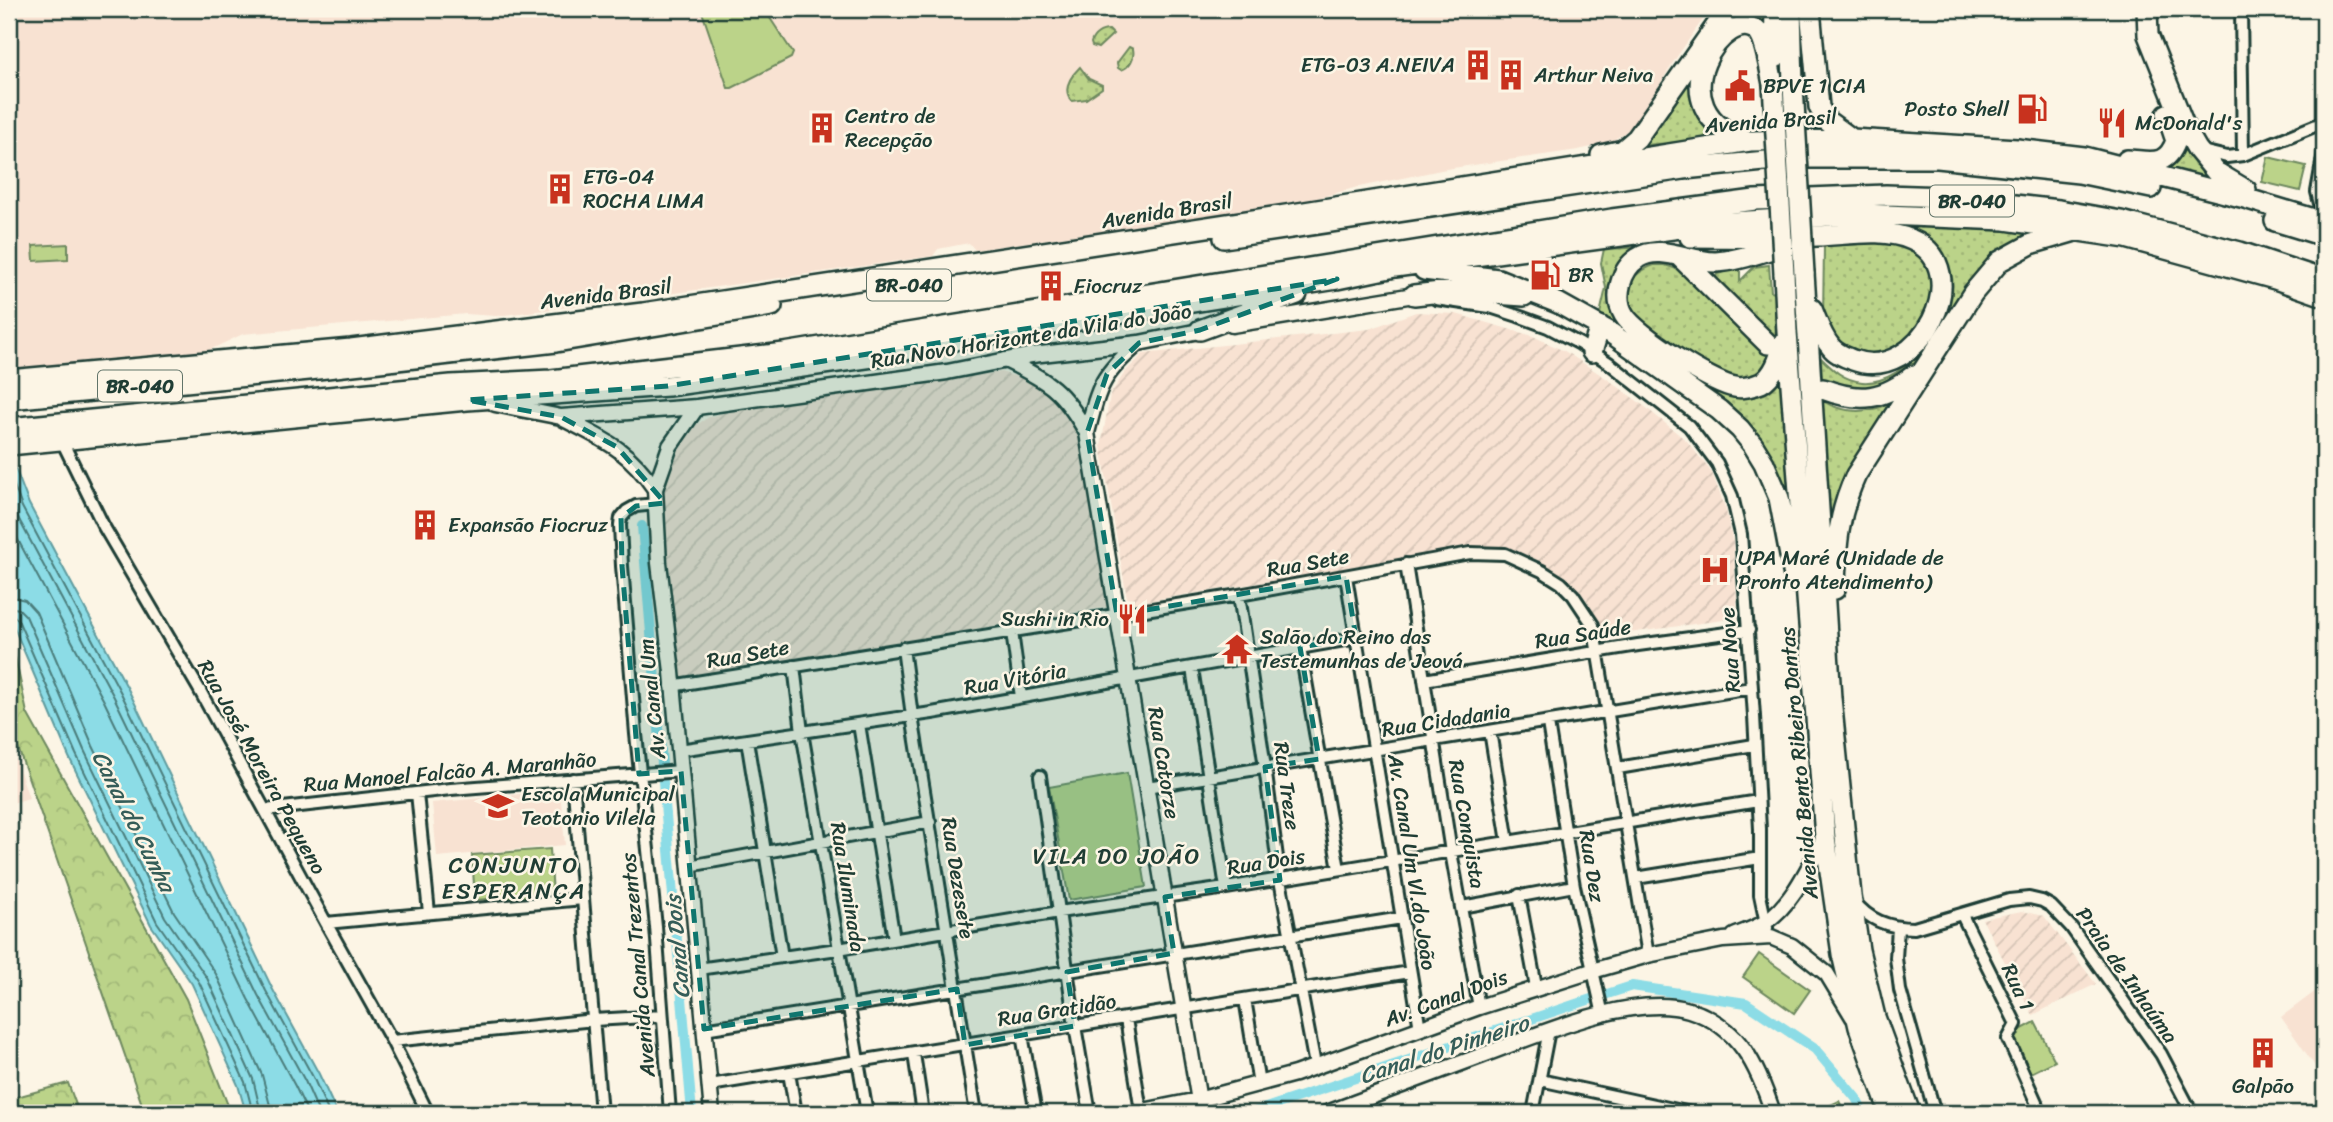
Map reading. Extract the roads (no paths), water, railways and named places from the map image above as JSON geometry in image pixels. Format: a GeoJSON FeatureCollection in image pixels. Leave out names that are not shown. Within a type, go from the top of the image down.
{"type":"FeatureCollection","features":[{"type":"Feature","properties":{"kind":"highway"},"geometry":{"type":"LineString","coordinates":[[1518,178],[1623,150],[1630,145],[1728,9]]}},
{"type":"Feature","properties":{"kind":"highway"},"geometry":{"type":"LineString","coordinates":[[1775,9],[1783,85],[1791,274]]}},
{"type":"Feature","properties":{"kind":"highway"},"geometry":{"type":"LineString","coordinates":[[1783,85],[1791,9]]}},
{"type":"Feature","properties":{"kind":"highway"},"geometry":{"type":"LineString","coordinates":[[1810,9],[1819,107],[1826,120],[1852,139]]}},
{"type":"Feature","properties":{"kind":"highway"},"geometry":{"type":"LineString","coordinates":[[2084,158],[2158,161],[2169,155],[2174,146],[2175,133],[2143,50],[2138,9]]}},
{"type":"Feature","properties":{"kind":"highway"},"geometry":{"type":"LineString","coordinates":[[2147,9],[2151,46],[2186,130],[2197,149],[2224,178],[2280,208]]}},
{"type":"Feature","properties":{"kind":"highway"},"geometry":{"type":"LineString","coordinates":[[1750,141],[1723,129],[1706,110],[1699,84],[1704,61],[1726,34],[1746,26],[1761,35],[1783,85]]}},
{"type":"Feature","properties":{"kind":"highway","name":"Avenida Brasil"},"geometry":{"type":"LineString","coordinates":[[9,399],[34,387],[643,313],[947,268],[1750,141],[1852,139],[2017,149],[2084,158],[2324,221]]}},
{"type":"Feature","properties":{"kind":"highway"},"geometry":{"type":"LineString","coordinates":[[1570,186],[1614,173],[1764,148],[1790,145],[1860,145],[1884,141]]}},
{"type":"Feature","properties":{"kind":"highway","name":"Avenida Brasil"},"geometry":{"type":"LineString","coordinates":[[9,380],[34,387],[309,370],[556,342],[1083,257],[1177,246],[1684,169],[1795,158],[1938,158],[2037,168],[2126,182],[2199,199],[2324,236]]}},
{"type":"Feature","properties":{"kind":"highway","name":"BR-040"},"geometry":{"type":"LineString","coordinates":[[9,428],[37,433],[451,385],[551,380],[784,353],[1612,219],[1755,200],[1885,195],[1945,197],[2059,210],[2134,225],[2239,252],[2324,279]]}},
{"type":"Feature","properties":{"kind":"highway"},"geometry":{"type":"LineString","coordinates":[[9,445],[37,433],[61,439],[467,400],[668,386],[873,357],[948,341],[1337,279],[1395,267],[1717,223],[1863,214],[2005,220],[2126,238],[2275,279],[2324,296]]}},
{"type":"Feature","properties":{"kind":"highway"},"geometry":{"type":"LineString","coordinates":[[1831,698],[1836,545],[1839,521],[1856,475],[1973,293],[2000,261],[2031,244],[2078,230]]}},
{"type":"Feature","properties":{"kind":"highway"},"geometry":{"type":"LineString","coordinates":[[1610,237],[1817,236],[1855,233],[1899,235],[1915,241],[1930,255],[1939,270],[1942,289],[1939,306],[1916,341],[1906,353],[1880,365],[1866,364],[1840,355],[1831,348],[1806,295]]}},
{"type":"Feature","properties":{"kind":"highway"},"geometry":{"type":"LineString","coordinates":[[1787,332],[1778,361],[1762,383],[1736,388],[1721,383],[1673,356],[1633,326],[1623,315],[1619,292],[1626,271],[1638,258],[1651,253],[1667,253],[1718,262],[1817,236]]}},
{"type":"Feature","properties":{"kind":"highway"},"geometry":{"type":"LineString","coordinates":[[1680,257],[1768,344]]}},
{"type":"Feature","properties":{"kind":"highway"},"geometry":{"type":"LineString","coordinates":[[1395,267],[1498,279],[1558,303],[1600,326],[1719,410],[1753,445],[1779,498],[1812,664]]}},
{"type":"Feature","properties":{"kind":"highway","name":"Avenida Bento Ribeiro Dantas"},"geometry":{"type":"LineString","coordinates":[[1791,274],[1806,295],[1831,698],[1851,896],[1859,950],[1875,1017],[1910,1113]]}},
{"type":"Feature","properties":{"kind":"highway","name":"Avenida Bento Ribeiro Dantas"},"geometry":{"type":"LineString","coordinates":[[1791,274],[1787,332],[1825,837],[1842,954],[1859,1027],[1890,1113]]}},
{"type":"Feature","properties":{"kind":"highway"},"geometry":{"type":"LineString","coordinates":[[1200,330],[1337,279]]}},
{"type":"Feature","properties":{"kind":"highway"},"geometry":{"type":"LineString","coordinates":[[1414,295],[1450,291],[1501,293],[1558,303]]}},
{"type":"Feature","properties":{"kind":"highway"},"geometry":{"type":"LineString","coordinates":[[1592,352],[1600,326]]}},
{"type":"Feature","properties":{"kind":"highway"},"geometry":{"type":"LineString","coordinates":[[784,353],[873,357]]}},
{"type":"Feature","properties":{"kind":"highway"},"geometry":{"type":"LineString","coordinates":[[1823,389],[1855,398],[1882,395],[1896,389],[1923,368]]}},
{"type":"Feature","properties":{"kind":"street"},"geometry":{"type":"LineString","coordinates":[[2241,9],[2243,155]]}},
{"type":"Feature","properties":{"kind":"street"},"geometry":{"type":"LineString","coordinates":[[2197,149],[2219,156],[2243,155],[2324,122]]}},
{"type":"Feature","properties":{"kind":"street"},"geometry":{"type":"LineString","coordinates":[[2324,152],[2317,192],[2324,221]]}},
{"type":"Feature","properties":{"kind":"street","name":"Rua Novo Horizonte da Vila do João"},"geometry":{"type":"LineString","coordinates":[[467,400],[561,417],[697,407],[947,372],[1005,360],[1139,343],[1200,330],[1414,295],[1490,307],[1548,327],[1592,352]]}},
{"type":"Feature","properties":{"kind":"street","name":"Rua Catorze"},"geometry":{"type":"LineString","coordinates":[[1087,433],[1098,389],[1120,359],[1139,343]]}},
{"type":"Feature","properties":{"kind":"street","name":"Rua Nove"},"geometry":{"type":"LineString","coordinates":[[1592,352],[1689,426],[1717,463],[1732,496],[1741,534],[1749,630],[1760,895],[1764,923]]}},
{"type":"Feature","properties":{"kind":"street","name":"Rua Catorze"},"geometry":{"type":"LineString","coordinates":[[1005,360],[1032,373],[1061,393],[1072,405],[1087,433],[1199,1107]]}},
{"type":"Feature","properties":{"kind":"street"},"geometry":{"type":"LineString","coordinates":[[655,489],[670,446],[697,407]]}},
{"type":"Feature","properties":{"kind":"street"},"geometry":{"type":"LineString","coordinates":[[561,417],[617,447],[643,471],[655,489]]}},
{"type":"Feature","properties":{"kind":"street","name":"Rua José Moreira Pequeno"},"geometry":{"type":"LineString","coordinates":[[61,439],[104,527],[199,689],[392,1041],[428,1113]]}},
{"type":"Feature","properties":{"kind":"street","name":"Av. Canal Um"},"geometry":{"type":"LineString","coordinates":[[655,489],[659,563],[672,672],[671,686],[712,1113]]}},
{"type":"Feature","properties":{"kind":"street","name":"Avenida Canal Trezentos"},"geometry":{"type":"LineString","coordinates":[[656,504],[636,506],[627,511],[621,518],[620,525],[639,774],[656,927],[670,1113]]}},
{"type":"Feature","properties":{"kind":"street","name":"Rua Sete"},"geometry":{"type":"LineString","coordinates":[[671,686],[1238,595],[1470,553],[1493,552],[1519,558],[1560,583],[1573,595],[1593,625],[1648,955]]}},
{"type":"Feature","properties":{"kind":"street","name":"Rua Conquista"},"geometry":{"type":"LineString","coordinates":[[1406,564],[1451,852],[1479,1007]]}},
{"type":"Feature","properties":{"kind":"street","name":"Av. Canal Um Vl.do João"},"geometry":{"type":"LineString","coordinates":[[1346,576],[1420,1029]]}},
{"type":"Feature","properties":{"kind":"street","name":"Rua Treze"},"geometry":{"type":"LineString","coordinates":[[1238,595],[1280,880],[1315,1065]]}},
{"type":"Feature","properties":{"kind":"street","name":"Rua Saúde"},"geometry":{"type":"LineString","coordinates":[[1424,680],[1749,630]]}},
{"type":"Feature","properties":{"kind":"street"},"geometry":{"type":"LineString","coordinates":[[1012,632],[1021,697]]}},
{"type":"Feature","properties":{"kind":"street","name":"Rua Vitória"},"geometry":{"type":"LineString","coordinates":[[679,750],[912,716],[1356,638]]}},
{"type":"Feature","properties":{"kind":"street"},"geometry":{"type":"LineString","coordinates":[[1300,647],[1339,869]]}},
{"type":"Feature","properties":{"kind":"street","name":"Rua Dezesete"},"geometry":{"type":"LineString","coordinates":[[903,648],[976,1113]]}},
{"type":"Feature","properties":{"kind":"street","name":"Rua Iluminada"},"geometry":{"type":"LineString","coordinates":[[794,666],[838,949],[867,1113]]}},
{"type":"Feature","properties":{"kind":"street"},"geometry":{"type":"LineString","coordinates":[[1192,668],[1226,888]]}},
{"type":"Feature","properties":{"kind":"street","name":"Rua Cidadania"},"geometry":{"type":"LineString","coordinates":[[1147,788],[1751,688]]}},
{"type":"Feature","properties":{"kind":"street","name":"Rua Dez"},"geometry":{"type":"LineString","coordinates":[[1548,723],[1574,886],[1603,1015]]}},
{"type":"Feature","properties":{"kind":"street"},"geometry":{"type":"LineString","coordinates":[[859,724],[894,939]]}},
{"type":"Feature","properties":{"kind":"street"},"geometry":{"type":"LineString","coordinates":[[1490,731],[1508,842]]}},
{"type":"Feature","properties":{"kind":"street"},"geometry":{"type":"LineString","coordinates":[[747,740],[782,957]]}},
{"type":"Feature","properties":{"kind":"street"},"geometry":{"type":"LineString","coordinates":[[1618,768],[1754,745]]}},
{"type":"Feature","properties":{"kind":"street","name":"Rua Manoel Falcão A. Maranhão"},"geometry":{"type":"LineString","coordinates":[[265,810],[417,793],[681,772]]}},
{"type":"Feature","properties":{"kind":"street"},"geometry":{"type":"LineString","coordinates":[[1040,776],[1090,1113]]}},
{"type":"Feature","properties":{"kind":"street"},"geometry":{"type":"LineString","coordinates":[[573,779],[601,1113]]}},
{"type":"Feature","properties":{"kind":"street"},"geometry":{"type":"LineString","coordinates":[[417,793],[429,914]]}},
{"type":"Feature","properties":{"kind":"street","name":"Rua Dois"},"geometry":{"type":"LineString","coordinates":[[698,969],[1280,880],[1758,801]]}},
{"type":"Feature","properties":{"kind":"street"},"geometry":{"type":"LineString","coordinates":[[689,866],[930,822]]}},
{"type":"Feature","properties":{"kind":"street"},"geometry":{"type":"LineString","coordinates":[[1724,940],[1764,923],[1788,900],[1825,837]]}},
{"type":"Feature","properties":{"kind":"street"},"geometry":{"type":"LineString","coordinates":[[1636,878],[1760,858]]}},
{"type":"Feature","properties":{"kind":"street"},"geometry":{"type":"LineString","coordinates":[[1462,907],[1574,886]]}},
{"type":"Feature","properties":{"kind":"street"},"geometry":{"type":"LineString","coordinates":[[1519,895],[1536,988]]}},
{"type":"Feature","properties":{"kind":"street"},"geometry":{"type":"LineString","coordinates":[[1851,896],[1867,915],[1898,928],[1896,958],[1900,990],[1935,1113]]}},
{"type":"Feature","properties":{"kind":"street","name":"Praia de Inhaúma"},"geometry":{"type":"LineString","coordinates":[[1898,928],[1914,928],[2009,900],[2029,898],[2042,901],[2062,916],[2161,1054],[2192,1113]]}},
{"type":"Feature","properties":{"kind":"street"},"geometry":{"type":"LineString","coordinates":[[326,923],[583,899]]}},
{"type":"Feature","properties":{"kind":"street","name":"Rua 1"},"geometry":{"type":"LineString","coordinates":[[1962,915],[2016,1024],[2008,1039],[2041,1113]]}},
{"type":"Feature","properties":{"kind":"street"},"geometry":{"type":"LineString","coordinates":[[704,1029],[1402,918]]}},
{"type":"Feature","properties":{"kind":"street"},"geometry":{"type":"LineString","coordinates":[[1764,923],[1771,937]]}},
{"type":"Feature","properties":{"kind":"street"},"geometry":{"type":"LineString","coordinates":[[1724,940],[1771,937],[1792,946],[1827,974],[1859,1027]]}},
{"type":"Feature","properties":{"kind":"street","name":"Av. Canal Dois"},"geometry":{"type":"LineString","coordinates":[[1199,1107],[1238,1089],[1295,1074],[1536,988],[1648,955],[1724,940]]}},
{"type":"Feature","properties":{"kind":"street","name":"Rua Gratidão"},"geometry":{"type":"LineString","coordinates":[[710,1086],[1410,972]]}},
{"type":"Feature","properties":{"kind":"street"},"geometry":{"type":"LineString","coordinates":[[1245,999],[1259,1084]]}},
{"type":"Feature","properties":{"kind":"street"},"geometry":{"type":"LineString","coordinates":[[1327,1113],[1549,1030],[1633,1009],[1672,1007],[1689,1010],[1719,1025],[1735,1037],[1763,1080],[1773,1113]]}},
{"type":"Feature","properties":{"kind":"street"},"geometry":{"type":"LineString","coordinates":[[392,1041],[594,1020],[662,1016]]}},
{"type":"Feature","properties":{"kind":"street"},"geometry":{"type":"LineString","coordinates":[[1126,1018],[1137,1112],[1199,1107]]}},
{"type":"Feature","properties":{"kind":"street"},"geometry":{"type":"LineString","coordinates":[[1533,1113],[1549,1030]]}},
{"type":"Feature","properties":{"kind":"street"},"geometry":{"type":"LineString","coordinates":[[1022,1034],[1036,1113]]}},
{"type":"Feature","properties":{"kind":"street"},"geometry":{"type":"LineString","coordinates":[[914,1054],[923,1113]]}},
{"type":"Feature","properties":{"kind":"street"},"geometry":{"type":"LineString","coordinates":[[789,1073],[796,1113]]}},
{"type":"Feature","properties":{"kind":"street"},"geometry":{"type":"LineString","coordinates":[[1540,1080],[1691,1113]]}},
{"type":"Feature","properties":{"kind":"water","name":"Canal do Cunha"},"geometry":{"type":"Polygon","coordinates":[[[9,452],[29,504],[128,689],[272,988],[337,1113],[246,1113],[238,1085],[192,984],[151,925],[69,757],[10,618],[9,452]]]}},
{"type":"Feature","properties":{"kind":"waterway","name":"Canal Dois"},"geometry":{"type":"LineString","coordinates":[[642,526],[662,764]]}},
{"type":"Feature","properties":{"kind":"waterway","name":"Canal Dois"},"geometry":{"type":"LineString","coordinates":[[663,781],[692,1113]]}},
{"type":"Feature","properties":{"kind":"waterway","name":"Canal do Pinheiro"},"geometry":{"type":"LineString","coordinates":[[1601,996],[1632,986],[1746,1003],[1815,1049],[1856,1098],[1863,1113]]}},
{"type":"Feature","properties":{"kind":"waterway","name":"Canal do Pinheiro"},"geometry":{"type":"LineString","coordinates":[[1251,1113],[1597,997]]}},
{"type":"Feature","properties":{"kind":"place","name":"ETG-03 A.NEIVA"},"geometry":{"type":"Point","coordinates":[1478,65]}},
{"type":"Feature","properties":{"kind":"place","name":"Arthur Neiva"},"geometry":{"type":"Point","coordinates":[1511,75]}},
{"type":"Feature","properties":{"kind":"place","name":"BPVE 1 CIA"},"geometry":{"type":"Point","coordinates":[1740,86]}},
{"type":"Feature","properties":{"kind":"place","name":"Posto Shell"},"geometry":{"type":"Point","coordinates":[2032,109]}},
{"type":"Feature","properties":{"kind":"place","name":"McDonald's"},"geometry":{"type":"Point","coordinates":[2112,123]}},
{"type":"Feature","properties":{"kind":"place","name":"Centro de Recepção"},"geometry":{"type":"Point","coordinates":[822,128]}},
{"type":"Feature","properties":{"kind":"place","name":"ETG-04 ROCHA LIMA"},"geometry":{"type":"Point","coordinates":[560,189]}},
{"type":"Feature","properties":{"kind":"place","name":"BR"},"geometry":{"type":"Point","coordinates":[1545,275]}},
{"type":"Feature","properties":{"kind":"place","name":"Fiocruz"},"geometry":{"type":"Point","coordinates":[1051,286]}},
{"type":"Feature","properties":{"kind":"place","name":"Expansão Fiocruz"},"geometry":{"type":"Point","coordinates":[425,525]}},
{"type":"Feature","properties":{"kind":"place","name":"UPA Maré (Unidade de Pronto Atendimento)"},"geometry":{"type":"Point","coordinates":[1715,570]}},
{"type":"Feature","properties":{"kind":"place","name":"Sushi in Rio"},"geometry":{"type":"Point","coordinates":[1132,619]}},
{"type":"Feature","properties":{"kind":"place","name":"Salão do Reino das Testemunhas de Jeová"},"geometry":{"type":"Point","coordinates":[1237,649]}},
{"type":"Feature","properties":{"kind":"place","name":"Escola Municipal Teotonio Vilela"},"geometry":{"type":"Point","coordinates":[498,806]}},
{"type":"Feature","properties":{"kind":"place","name":"Galpão"},"geometry":{"type":"Point","coordinates":[2263,1053]}},
{"type":"Feature","properties":{"kind":"district","name":"VILA DO JOÃO"},"geometry":{"type":"Point","coordinates":[1117,856]}},
{"type":"Feature","properties":{"kind":"district","name":"CONJUNTO ESPERANÇA"},"geometry":{"type":"Point","coordinates":[514,878]}}]}
